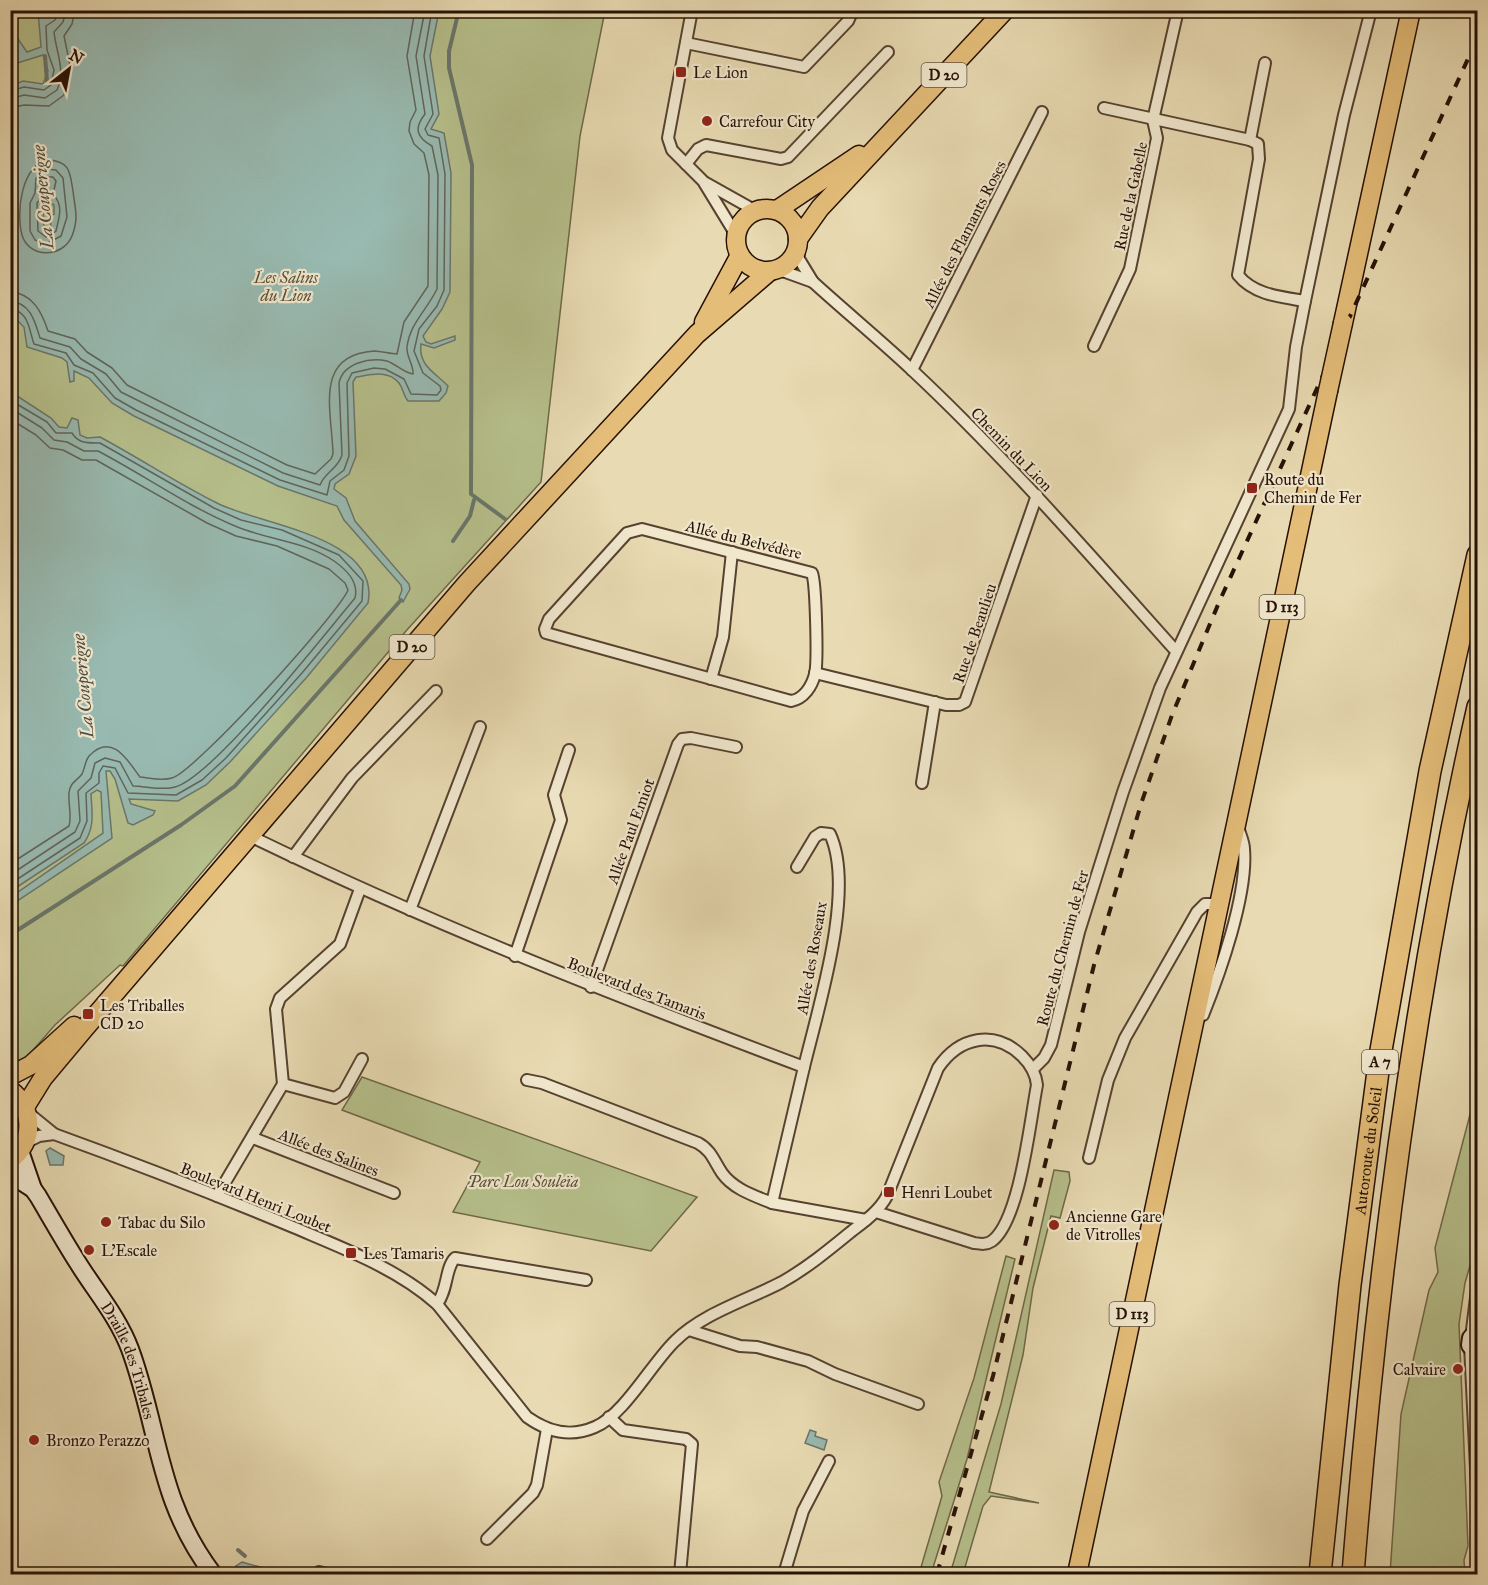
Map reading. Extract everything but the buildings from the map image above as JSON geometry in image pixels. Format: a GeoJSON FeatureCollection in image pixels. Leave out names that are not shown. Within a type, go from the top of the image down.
{"type":"FeatureCollection","features":[{"type":"Feature","properties":{"kind":"highway","name":"Autoroute du Soleil"},"geometry":{"type":"LineString","coordinates":[[1320,1575],[1351,1273],[1380,1056],[1430,771],[1478,555]]}},
{"type":"Feature","properties":{"kind":"highway","name":"Autoroute du Soleil"},"geometry":{"type":"LineString","coordinates":[[1353,1575],[1380,1293],[1396,1175],[1436,918],[1478,707]]}},
{"type":"Feature","properties":{"kind":"main road","name":"D 20"},"geometry":{"type":"LineString","coordinates":[[798,243],[820,208],[1005,10]]}},
{"type":"Feature","properties":{"kind":"main road","name":"D 113"},"geometry":{"type":"LineString","coordinates":[[1077,1575],[1217,904],[1411,10]]}},
{"type":"Feature","properties":{"kind":"main road","name":"D 20"},"geometry":{"type":"LineString","coordinates":[[777,210],[883,139]]}},
{"type":"Feature","properties":{"kind":"main road"},"geometry":{"type":"LineString","coordinates":[[777,210],[792,221],[798,243],[790,261],[774,270],[753,267],[740,255],[736,235],[740,225],[756,211],[777,210]]}},
{"type":"Feature","properties":{"kind":"main road","name":"D 20"},"geometry":{"type":"LineString","coordinates":[[697,334],[740,255]]}},
{"type":"Feature","properties":{"kind":"main road","name":"D 20"},"geometry":{"type":"LineString","coordinates":[[26,1110],[43,1078],[248,835],[467,583],[697,334],[774,270]]}},
{"type":"Feature","properties":{"kind":"main road","name":"D 20"},"geometry":{"type":"LineString","coordinates":[[10,1076],[31,1065],[136,968]]}},
{"type":"Feature","properties":{"kind":"main road"},"geometry":{"type":"LineString","coordinates":[[10,1090],[26,1110],[29,1125],[19,1151]]}},
{"type":"Feature","properties":{"kind":"street"},"geometry":{"type":"LineString","coordinates":[[692,10],[668,132],[672,150],[703,181],[736,235]]}},
{"type":"Feature","properties":{"kind":"street"},"geometry":{"type":"LineString","coordinates":[[686,43],[804,67],[851,18],[853,10]]}},
{"type":"Feature","properties":{"kind":"street","name":"Rue de la Gabelle"},"geometry":{"type":"LineString","coordinates":[[1094,346],[1130,269],[1157,138],[1154,120],[1178,10]]}},
{"type":"Feature","properties":{"kind":"street","name":"Route du Chemin de Fer"},"geometry":{"type":"LineString","coordinates":[[1033,1069],[1044,1058],[1051,1045],[1079,932],[1123,792],[1175,650],[1289,409],[1305,301],[1344,115],[1371,10]]}},
{"type":"Feature","properties":{"kind":"street"},"geometry":{"type":"LineString","coordinates":[[686,164],[698,149],[706,145],[781,159],[788,157],[888,52]]}},
{"type":"Feature","properties":{"kind":"street"},"geometry":{"type":"LineString","coordinates":[[1250,140],[1265,63]]}},
{"type":"Feature","properties":{"kind":"street"},"geometry":{"type":"LineString","coordinates":[[1104,108],[1250,140],[1258,144],[1259,159],[1238,275],[1252,288],[1261,292],[1305,301]]}},
{"type":"Feature","properties":{"kind":"street","name":"Allée des Flamants Roses"},"geometry":{"type":"LineString","coordinates":[[912,370],[1042,112]]}},
{"type":"Feature","properties":{"kind":"street"},"geometry":{"type":"LineString","coordinates":[[703,181],[756,211]]}},
{"type":"Feature","properties":{"kind":"street","name":"Chemin du Lion"},"geometry":{"type":"LineString","coordinates":[[798,243],[799,259],[813,282],[912,370],[1037,495],[1175,650]]}},
{"type":"Feature","properties":{"kind":"street","name":"Chemin du Lion"},"geometry":{"type":"LineString","coordinates":[[774,270],[813,282]]}},
{"type":"Feature","properties":{"kind":"street","name":"Rue de Beaulieu"},"geometry":{"type":"LineString","coordinates":[[815,673],[935,702],[960,705],[967,698],[1037,495]]}},
{"type":"Feature","properties":{"kind":"street","name":"Allée du Belvédère"},"geometry":{"type":"LineString","coordinates":[[642,529],[732,552],[813,573],[815,673],[807,692],[798,700],[551,636],[545,629],[549,619],[631,531],[642,529]]}},
{"type":"Feature","properties":{"kind":"street"},"geometry":{"type":"LineString","coordinates":[[711,679],[723,637],[732,552]]}},
{"type":"Feature","properties":{"kind":"street"},"geometry":{"type":"LineString","coordinates":[[293,857],[352,778],[436,691]]}},
{"type":"Feature","properties":{"kind":"street"},"geometry":{"type":"LineString","coordinates":[[922,783],[935,702]]}},
{"type":"Feature","properties":{"kind":"street"},"geometry":{"type":"LineString","coordinates":[[410,910],[480,727]]}},
{"type":"Feature","properties":{"kind":"street","name":"Allée Paul Emiot"},"geometry":{"type":"LineString","coordinates":[[591,987],[678,744],[682,739],[691,738],[736,747]]}},
{"type":"Feature","properties":{"kind":"street"},"geometry":{"type":"LineString","coordinates":[[516,956],[561,820],[554,795],[569,750]]}},
{"type":"Feature","properties":{"kind":"street"},"geometry":{"type":"LineString","coordinates":[[1187,1054],[1215,985],[1237,908],[1245,849],[1236,823]]}},
{"type":"Feature","properties":{"kind":"street","name":"Allée des Roseaux"},"geometry":{"type":"LineString","coordinates":[[797,867],[814,837],[821,833],[830,834],[836,852],[836,918],[825,981],[804,1067]]}},
{"type":"Feature","properties":{"kind":"street","name":"Boulevard des Tamaris"},"geometry":{"type":"LineString","coordinates":[[248,835],[360,889],[516,956],[591,987],[804,1067]]}},
{"type":"Feature","properties":{"kind":"street"},"geometry":{"type":"LineString","coordinates":[[217,1196],[283,1084],[277,1004],[286,990],[340,944],[360,889]]}},
{"type":"Feature","properties":{"kind":"street"},"geometry":{"type":"LineString","coordinates":[[1089,1158],[1108,1080],[1134,1020],[1197,912],[1205,904],[1217,904]]}},
{"type":"Feature","properties":{"kind":"street","name":"Boulevard Henri Loubet"},"geometry":{"type":"LineString","coordinates":[[26,1110],[54,1134],[217,1196],[318,1238],[394,1274],[422,1291],[437,1304],[527,1417],[548,1429],[578,1433],[599,1426],[609,1417],[674,1341],[688,1330],[784,1281],[829,1250],[876,1212],[887,1196],[938,1068],[950,1053],[973,1040],[995,1040],[1011,1046],[1033,1069]]}},
{"type":"Feature","properties":{"kind":"street"},"geometry":{"type":"LineString","coordinates":[[283,1084],[335,1098],[344,1092],[362,1059]]}},
{"type":"Feature","properties":{"kind":"street"},"geometry":{"type":"LineString","coordinates":[[772,1203],[804,1067]]}},
{"type":"Feature","properties":{"kind":"street"},"geometry":{"type":"LineString","coordinates":[[876,1212],[975,1243],[990,1243],[1001,1230],[1011,1210],[1019,1182],[1037,1086],[1033,1069]]}},
{"type":"Feature","properties":{"kind":"street"},"geometry":{"type":"LineString","coordinates":[[527,1080],[542,1083],[698,1143],[710,1152],[727,1179],[745,1191],[772,1203],[866,1220]]}},
{"type":"Feature","properties":{"kind":"street"},"geometry":{"type":"LineString","coordinates":[[19,1151],[45,1134],[54,1134]]}},
{"type":"Feature","properties":{"kind":"street","name":"Allée des Salines"},"geometry":{"type":"LineString","coordinates":[[253,1138],[394,1193]]}},
{"type":"Feature","properties":{"kind":"street","name":"Draille des Tribales"},"geometry":{"type":"LineString","coordinates":[[19,1151],[33,1189],[120,1325],[138,1376],[172,1503],[195,1548],[213,1575]]}},
{"type":"Feature","properties":{"kind":"street","name":"Draille des Tribales"},"geometry":{"type":"LineString","coordinates":[[10,1174],[33,1189]]}},
{"type":"Feature","properties":{"kind":"street"},"geometry":{"type":"LineString","coordinates":[[437,1304],[445,1292],[451,1262],[455,1258],[586,1280]]}},
{"type":"Feature","properties":{"kind":"street"},"geometry":{"type":"LineString","coordinates":[[1478,1281],[1473,1418],[1478,1510]]}},
{"type":"Feature","properties":{"kind":"street"},"geometry":{"type":"LineString","coordinates":[[688,1330],[740,1346],[757,1347],[808,1361],[835,1374],[918,1404]]}},
{"type":"Feature","properties":{"kind":"street"},"geometry":{"type":"LineString","coordinates":[[1473,1418],[1478,1405]]}},
{"type":"Feature","properties":{"kind":"street"},"geometry":{"type":"LineString","coordinates":[[609,1417],[623,1430],[686,1439],[692,1444],[680,1575]]}},
{"type":"Feature","properties":{"kind":"street"},"geometry":{"type":"LineString","coordinates":[[487,1539],[533,1493],[537,1485],[548,1429]]}},
{"type":"Feature","properties":{"kind":"street"},"geometry":{"type":"LineString","coordinates":[[784,1575],[803,1511],[829,1461]]}},
{"type":"Feature","properties":{"kind":"green space","name":"Les Salins du Lion"},"geometry":{"type":"Polygon","coordinates":[[[10,11],[605,11],[580,136],[541,482],[406,631],[123,966],[120,965],[55,1025],[27,1057],[10,1066],[10,11]]]}},
{"type":"Feature","properties":{"kind":"green space","name":"Parc Lou Souleïa"},"geometry":{"type":"Polygon","coordinates":[[[362,1077],[697,1197],[651,1251],[453,1212],[480,1162],[342,1110],[362,1077]]]}},
{"type":"Feature","properties":{"kind":"green space"},"geometry":{"type":"Polygon","coordinates":[[[1477,1088],[1477,1241],[1465,1283],[1459,1324],[1468,1546],[1464,1560],[1465,1574],[1390,1574],[1401,1414],[1429,1290],[1438,1272],[1435,1248],[1477,1088]]]}},
{"type":"Feature","properties":{"kind":"green space"},"geometry":{"type":"Polygon","coordinates":[[[10,1102],[18,1118],[16,1135],[11,1146],[10,1102]]]}},
{"type":"Feature","properties":{"kind":"green space"},"geometry":{"type":"Polygon","coordinates":[[[1054,1170],[1069,1172],[1070,1181],[1060,1218],[1051,1216],[1033,1288],[1023,1355],[989,1492],[1039,1503],[991,1496],[983,1506],[963,1574],[950,1574],[1001,1404],[1054,1170]]]}},
{"type":"Feature","properties":{"kind":"green space"},"geometry":{"type":"Polygon","coordinates":[[[1006,1256],[1015,1259],[967,1459],[931,1574],[919,1574],[942,1496],[939,1482],[974,1378],[1006,1256]]]}},
{"type":"Feature","properties":{"kind":"water"},"geometry":{"type":"Polygon","coordinates":[[[38,11],[47,11],[50,17],[52,11],[439,11],[430,56],[439,114],[431,129],[444,133],[451,173],[450,292],[442,309],[423,336],[426,342],[431,344],[455,336],[455,340],[434,348],[421,344],[421,352],[425,364],[448,386],[446,393],[439,401],[408,401],[399,383],[390,376],[379,374],[356,377],[353,382],[356,456],[349,474],[335,484],[334,489],[346,498],[355,521],[409,584],[410,589],[403,602],[399,598],[401,585],[344,520],[337,506],[278,486],[134,416],[112,403],[89,378],[74,371],[74,381],[70,382],[67,362],[62,358],[27,347],[24,327],[11,314],[11,86],[23,81],[43,84],[48,71],[43,55],[11,65],[11,42],[18,39],[27,52],[41,47],[38,11]],[[46,201],[43,204],[46,231],[51,228],[50,217],[54,214],[54,205],[46,201]]]}},
{"type":"Feature","properties":{"kind":"water"},"geometry":{"type":"Polygon","coordinates":[[[11,392],[51,418],[59,427],[67,428],[72,418],[78,420],[80,435],[87,438],[100,437],[217,503],[313,536],[337,548],[356,562],[367,580],[368,603],[307,677],[230,762],[206,785],[178,801],[129,799],[131,804],[155,811],[153,815],[133,825],[128,823],[115,779],[110,771],[106,771],[112,838],[11,905],[11,897],[103,833],[101,792],[97,790],[91,794],[91,825],[84,843],[11,891],[11,392]]]}},
{"type":"Feature","properties":{"kind":"water"},"geometry":{"type":"Polygon","coordinates":[[[50,1148],[64,1156],[63,1165],[50,1165],[46,1151],[50,1148]]]}},
{"type":"Feature","properties":{"kind":"water"},"geometry":{"type":"Polygon","coordinates":[[[810,1430],[816,1432],[815,1436],[827,1440],[824,1450],[805,1443],[810,1430]]]}},
{"type":"Feature","properties":{"kind":"water"},"geometry":{"type":"Polygon","coordinates":[[[242,1562],[285,1574],[243,1574],[236,1566],[242,1562]]]}},
{"type":"Feature","properties":{"kind":"waterway"},"geometry":{"type":"LineString","coordinates":[[459,10],[449,51],[449,68],[472,165],[471,494],[505,519]]}},
{"type":"Feature","properties":{"kind":"waterway","name":"La Couperigne"},"geometry":{"type":"LineString","coordinates":[[45,56],[47,82]]}},
{"type":"Feature","properties":{"kind":"waterway"},"geometry":{"type":"LineString","coordinates":[[453,541],[470,516],[474,500]]}},
{"type":"Feature","properties":{"kind":"waterway"},"geometry":{"type":"LineString","coordinates":[[10,935],[181,825],[235,786],[401,600]]}},
{"type":"Feature","properties":{"kind":"waterway","name":"La Couperigne"},"geometry":{"type":"LineString","coordinates":[[238,1550],[245,1556]]}},
{"type":"Feature","properties":{"kind":"railway"},"geometry":{"type":"LineString","coordinates":[[937,1574],[993,1376],[1094,965],[1141,804],[1172,715],[1220,600],[1478,37]]}},
{"type":"Feature","properties":{"kind":"place","name":"Le Lion"},"geometry":{"type":"Point","coordinates":[681,72]}},
{"type":"Feature","properties":{"kind":"place","name":"Carrefour City"},"geometry":{"type":"Point","coordinates":[707,121]}},
{"type":"Feature","properties":{"kind":"place","name":"Route du Chemin de Fer"},"geometry":{"type":"Point","coordinates":[1252,488]}},
{"type":"Feature","properties":{"kind":"place","name":"Les Triballes CD 20"},"geometry":{"type":"Point","coordinates":[88,1014]}},
{"type":"Feature","properties":{"kind":"place","name":"Henri Loubet"},"geometry":{"type":"Point","coordinates":[889,1192]}},
{"type":"Feature","properties":{"kind":"place","name":"Tabac du Silo"},"geometry":{"type":"Point","coordinates":[106,1222]}},
{"type":"Feature","properties":{"kind":"place","name":"Ancienne Gare de Vitrolles"},"geometry":{"type":"Point","coordinates":[1054,1225]}},
{"type":"Feature","properties":{"kind":"place","name":"L'Escale"},"geometry":{"type":"Point","coordinates":[89,1250]}},
{"type":"Feature","properties":{"kind":"place","name":"Les Tamaris"},"geometry":{"type":"Point","coordinates":[351,1253]}},
{"type":"Feature","properties":{"kind":"place","name":"Calvaire"},"geometry":{"type":"Point","coordinates":[1458,1369]}},
{"type":"Feature","properties":{"kind":"place","name":"Bronzo Perazzo"},"geometry":{"type":"Point","coordinates":[34,1440]}}]}
